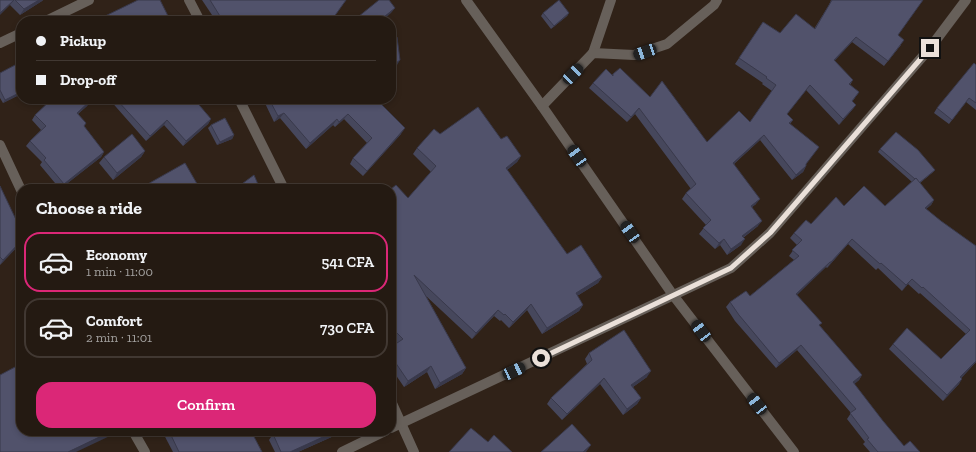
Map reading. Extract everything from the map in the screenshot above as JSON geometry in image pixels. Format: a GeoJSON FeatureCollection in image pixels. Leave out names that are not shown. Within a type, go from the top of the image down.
{"type":"FeatureCollection","features":[{"type":"Feature","properties":{"kind":"street"},"geometry":{"type":"LineString","coordinates":[[56,16],[89,0]]}},
{"type":"Feature","properties":{"kind":"street"},"geometry":{"type":"LineString","coordinates":[[189,0],[197,16]]}},
{"type":"Feature","properties":{"kind":"street"},"geometry":{"type":"LineString","coordinates":[[466,0],[542,106],[673,295],[794,452]]}},
{"type":"Feature","properties":{"kind":"street"},"geometry":{"type":"LineString","coordinates":[[542,106],[593,53],[611,0]]}},
{"type":"Feature","properties":{"kind":"street"},"geometry":{"type":"LineString","coordinates":[[593,53],[634,55],[667,44],[714,5],[717,0]]}},
{"type":"Feature","properties":{"kind":"street"},"geometry":{"type":"LineString","coordinates":[[396,426],[731,268],[770,233],[930,48],[966,0]]}},
{"type":"Feature","properties":{"kind":"street"},"geometry":{"type":"LineString","coordinates":[[0,44],[16,36]]}},
{"type":"Feature","properties":{"kind":"street"},"geometry":{"type":"LineString","coordinates":[[242,104],[282,184]]}},
{"type":"Feature","properties":{"kind":"street"},"geometry":{"type":"LineString","coordinates":[[0,145],[18,184]]}},
{"type":"Feature","properties":{"kind":"street"},"geometry":{"type":"LineString","coordinates":[[396,411],[414,452]]}},
{"type":"Feature","properties":{"kind":"street"},"geometry":{"type":"LineString","coordinates":[[136,436],[145,452]]}},
{"type":"Feature","properties":{"kind":"street"},"geometry":{"type":"LineString","coordinates":[[342,452],[375,436]]}},
{"type":"Feature","properties":{"kind":"building"},"geometry":{"type":"Polygon","coordinates":[[[0,0],[14,0],[0,13],[0,0]]]}},
{"type":"Feature","properties":{"kind":"building"},"geometry":{"type":"Polygon","coordinates":[[[15,0],[39,0],[24,9],[15,0]]]}},
{"type":"Feature","properties":{"kind":"building"},"geometry":{"type":"Polygon","coordinates":[[[138,0],[160,0],[168,16],[105,16],[138,0]]]}},
{"type":"Feature","properties":{"kind":"building"},"geometry":{"type":"Polygon","coordinates":[[[210,0],[346,0],[335,16],[220,16],[210,0]]]}},
{"type":"Feature","properties":{"kind":"building"},"geometry":{"type":"Polygon","coordinates":[[[379,0],[389,0],[395,8],[385,16],[359,16],[379,0]]]}},
{"type":"Feature","properties":{"kind":"building"},"geometry":{"type":"Polygon","coordinates":[[[559,0],[569,13],[554,26],[543,13],[559,0]]]}},
{"type":"Feature","properties":{"kind":"building"},"geometry":{"type":"Polygon","coordinates":[[[832,0],[923,0],[898,35],[904,40],[888,61],[856,37],[834,60],[853,80],[849,84],[859,92],[852,101],[856,105],[843,119],[810,85],[787,114],[793,120],[789,123],[819,147],[806,166],[796,175],[764,135],[733,163],[760,199],[751,206],[762,221],[742,236],[745,239],[731,249],[724,239],[719,243],[703,228],[711,220],[686,193],[696,184],[639,108],[631,117],[593,83],[606,69],[613,76],[613,74],[620,68],[650,97],[662,81],[707,142],[739,111],[750,122],[776,85],[739,58],[763,22],[780,33],[796,14],[815,29],[832,0]]]}},
{"type":"Feature","properties":{"kind":"building"},"geometry":{"type":"Polygon","coordinates":[[[396,36],[397,37],[400,60],[396,63],[396,36]]]}},
{"type":"Feature","properties":{"kind":"building"},"geometry":{"type":"Polygon","coordinates":[[[974,63],[976,65],[976,103],[969,98],[952,120],[937,108],[974,63]]]}},
{"type":"Feature","properties":{"kind":"building"},"geometry":{"type":"Polygon","coordinates":[[[16,65],[16,94],[5,100],[0,90],[0,73],[16,65]]]}},
{"type":"Feature","properties":{"kind":"building"},"geometry":{"type":"Polygon","coordinates":[[[47,104],[87,104],[77,113],[86,123],[84,126],[104,152],[64,184],[44,160],[46,158],[30,141],[46,126],[35,115],[47,104]]]}},
{"type":"Feature","properties":{"kind":"building"},"geometry":{"type":"Polygon","coordinates":[[[121,104],[198,104],[211,119],[186,141],[167,120],[150,136],[121,104]]]}},
{"type":"Feature","properties":{"kind":"building"},"geometry":{"type":"Polygon","coordinates":[[[272,104],[381,104],[405,128],[367,171],[353,158],[372,138],[348,114],[339,122],[337,119],[310,143],[284,113],[278,116],[272,104]]]}},
{"type":"Feature","properties":{"kind":"building"},"geometry":{"type":"Polygon","coordinates":[[[478,107],[501,139],[507,136],[521,156],[506,168],[567,254],[581,245],[602,277],[576,293],[583,305],[547,328],[531,304],[513,322],[505,314],[504,315],[498,310],[476,333],[414,275],[466,368],[440,383],[431,366],[408,381],[396,363],[396,344],[403,339],[396,332],[396,185],[408,198],[436,166],[417,148],[434,129],[440,134],[478,107]]]}},
{"type":"Feature","properties":{"kind":"building"},"geometry":{"type":"Polygon","coordinates":[[[225,118],[234,135],[220,142],[211,125],[225,118]]]}},
{"type":"Feature","properties":{"kind":"building"},"geometry":{"type":"Polygon","coordinates":[[[896,132],[918,150],[935,170],[919,183],[916,178],[915,179],[880,149],[896,132]]]}},
{"type":"Feature","properties":{"kind":"building"},"geometry":{"type":"Polygon","coordinates":[[[132,134],[145,151],[117,173],[104,157],[132,134]]]}},
{"type":"Feature","properties":{"kind":"building"},"geometry":{"type":"Polygon","coordinates":[[[185,163],[197,184],[148,184],[185,163]]]}},
{"type":"Feature","properties":{"kind":"building"},"geometry":{"type":"Polygon","coordinates":[[[254,175],[258,184],[242,184],[254,175]]]}},
{"type":"Feature","properties":{"kind":"building"},"geometry":{"type":"Polygon","coordinates":[[[916,178],[934,200],[925,208],[976,246],[976,361],[960,377],[962,379],[947,395],[893,344],[907,328],[941,359],[970,330],[923,287],[922,288],[912,279],[906,285],[852,239],[831,262],[796,294],[822,323],[819,325],[862,375],[853,382],[883,421],[904,446],[910,441],[920,452],[878,452],[867,439],[869,438],[850,413],[856,409],[801,345],[779,363],[730,302],[746,291],[750,296],[799,256],[792,250],[802,240],[794,233],[806,220],[811,224],[836,197],[844,206],[864,186],[885,206],[916,178]]]}},
{"type":"Feature","properties":{"kind":"building"},"geometry":{"type":"Polygon","coordinates":[[[0,186],[16,220],[16,246],[3,260],[0,257],[0,186]]]}},
{"type":"Feature","properties":{"kind":"building"},"geometry":{"type":"Polygon","coordinates":[[[624,330],[651,371],[631,385],[641,398],[627,409],[604,378],[567,414],[551,398],[592,360],[589,353],[624,330]]]}},
{"type":"Feature","properties":{"kind":"building"},"geometry":{"type":"Polygon","coordinates":[[[15,367],[16,369],[16,436],[102,436],[68,452],[0,452],[0,375],[15,367]]]}},
{"type":"Feature","properties":{"kind":"building"},"geometry":{"type":"Polygon","coordinates":[[[572,424],[591,445],[583,452],[541,452],[572,424]]]}},
{"type":"Feature","properties":{"kind":"building"},"geometry":{"type":"Polygon","coordinates":[[[471,428],[488,442],[494,435],[512,452],[449,452],[471,428]]]}},
{"type":"Feature","properties":{"kind":"building"},"geometry":{"type":"Polygon","coordinates":[[[171,436],[254,436],[262,452],[179,452],[171,436]]]}},
{"type":"Feature","properties":{"kind":"building"},"geometry":{"type":"Polygon","coordinates":[[[274,436],[325,436],[290,452],[281,452],[274,436]]]}},
{"type":"Feature","properties":{"kind":"route"},"geometry":{"type":"LineString","coordinates":[[541,358],[731,268],[770,233],[930,48]]}}]}
